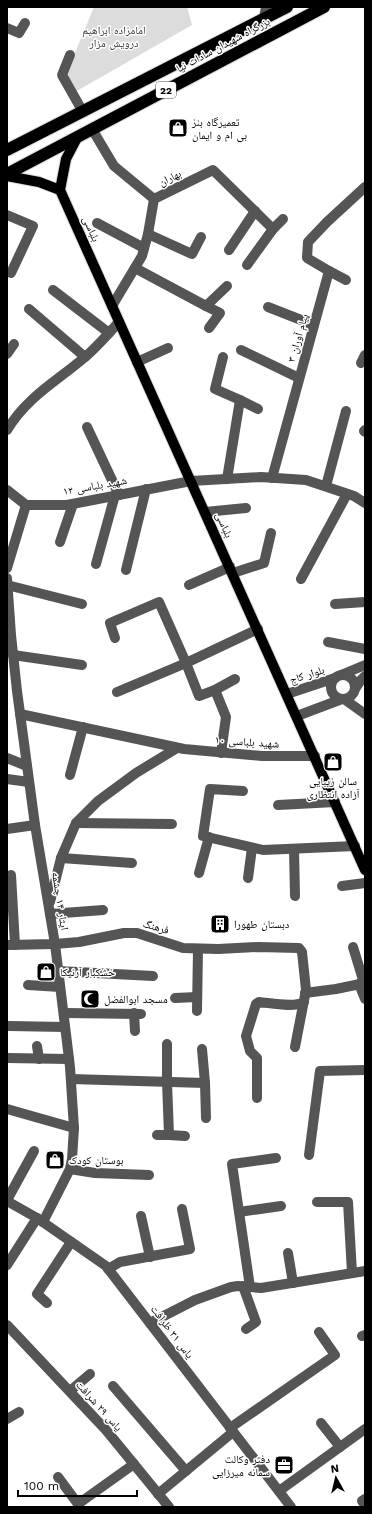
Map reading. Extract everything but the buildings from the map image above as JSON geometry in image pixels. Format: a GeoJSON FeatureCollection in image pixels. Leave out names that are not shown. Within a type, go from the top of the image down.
{"type":"FeatureCollection","features":[{"type":"Feature","properties":{"kind":"highway","name":"بزرگراه شهیدان سادات نیا"},"geometry":{"type":"LineString","coordinates":[[7,150],[83,112],[265,13],[287,7]]}},
{"type":"Feature","properties":{"kind":"highway","name":"بزرگراه شهیدان سادات نیا"},"geometry":{"type":"LineString","coordinates":[[7,175],[78,136],[324,7]]}},
{"type":"Feature","properties":{"kind":"main road"},"geometry":{"type":"LineString","coordinates":[[7,175],[39,182],[60,190],[66,159],[78,136]]}},
{"type":"Feature","properties":{"kind":"main road","name":"بلباسی"},"geometry":{"type":"LineString","coordinates":[[60,190],[258,628],[365,870]]}},
{"type":"Feature","properties":{"kind":"street"},"geometry":{"type":"LineString","coordinates":[[7,28],[19,33],[25,23]]}},
{"type":"Feature","properties":{"kind":"street"},"geometry":{"type":"LineString","coordinates":[[70,55],[62,75],[83,112]]}},
{"type":"Feature","properties":{"kind":"street"},"geometry":{"type":"LineString","coordinates":[[92,129],[114,166],[154,199]]}},
{"type":"Feature","properties":{"kind":"street","name":"بهاران"},"geometry":{"type":"LineString","coordinates":[[112,306],[142,256],[148,234],[154,199],[213,170],[273,229]]}},
{"type":"Feature","properties":{"kind":"street"},"geometry":{"type":"LineString","coordinates":[[346,280],[307,258],[308,242],[365,187]]}},
{"type":"Feature","properties":{"kind":"street"},"geometry":{"type":"LineString","coordinates":[[229,250],[255,211]]}},
{"type":"Feature","properties":{"kind":"street"},"geometry":{"type":"LineString","coordinates":[[7,215],[33,226],[11,273]]}},
{"type":"Feature","properties":{"kind":"street"},"geometry":{"type":"LineString","coordinates":[[247,265],[273,229],[283,219]]}},
{"type":"Feature","properties":{"kind":"street"},"geometry":{"type":"LineString","coordinates":[[97,223],[144,248]]}},
{"type":"Feature","properties":{"kind":"street"},"geometry":{"type":"LineString","coordinates":[[148,234],[192,254],[201,237]]}},
{"type":"Feature","properties":{"kind":"street"},"geometry":{"type":"LineString","coordinates":[[135,268],[220,312],[210,328]]}},
{"type":"Feature","properties":{"kind":"street","name":"پیام آوران ۳"},"geometry":{"type":"LineString","coordinates":[[272,478],[329,271]]}},
{"type":"Feature","properties":{"kind":"street"},"geometry":{"type":"LineString","coordinates":[[206,306],[226,286]]}},
{"type":"Feature","properties":{"kind":"street"},"geometry":{"type":"LineString","coordinates":[[53,290],[109,333]]}},
{"type":"Feature","properties":{"kind":"street"},"geometry":{"type":"LineString","coordinates":[[268,307],[314,324]]}},
{"type":"Feature","properties":{"kind":"street"},"geometry":{"type":"LineString","coordinates":[[29,309],[85,357]]}},
{"type":"Feature","properties":{"kind":"street"},"geometry":{"type":"LineString","coordinates":[[7,430],[16,416],[39,392],[85,357],[119,322]]}},
{"type":"Feature","properties":{"kind":"street"},"geometry":{"type":"LineString","coordinates":[[7,354],[14,344]]}},
{"type":"Feature","properties":{"kind":"street"},"geometry":{"type":"LineString","coordinates":[[137,362],[168,348]]}},
{"type":"Feature","properties":{"kind":"street"},"geometry":{"type":"LineString","coordinates":[[241,350],[299,378]]}},
{"type":"Feature","properties":{"kind":"street"},"geometry":{"type":"LineString","coordinates":[[223,357],[215,389],[258,409]]}},
{"type":"Feature","properties":{"kind":"street"},"geometry":{"type":"LineString","coordinates":[[227,479],[240,400]]}},
{"type":"Feature","properties":{"kind":"street"},"geometry":{"type":"LineString","coordinates":[[326,486],[346,411]]}},
{"type":"Feature","properties":{"kind":"street"},"geometry":{"type":"LineString","coordinates":[[87,427],[117,495],[96,564]]}},
{"type":"Feature","properties":{"kind":"street","name":"شهید بلباسی ١٢"},"geometry":{"type":"LineString","coordinates":[[26,505],[73,504],[191,480],[272,478],[306,480],[354,496],[365,503]]}},
{"type":"Feature","properties":{"kind":"street"},"geometry":{"type":"LineString","coordinates":[[126,570],[146,489]]}},
{"type":"Feature","properties":{"kind":"street"},"geometry":{"type":"LineString","coordinates":[[7,490],[26,505],[9,557],[7,568]]}},
{"type":"Feature","properties":{"kind":"street"},"geometry":{"type":"LineString","coordinates":[[301,579],[348,494]]}},
{"type":"Feature","properties":{"kind":"street"},"geometry":{"type":"LineString","coordinates":[[60,542],[73,504]]}},
{"type":"Feature","properties":{"kind":"street"},"geometry":{"type":"LineString","coordinates":[[205,512],[246,508]]}},
{"type":"Feature","properties":{"kind":"street"},"geometry":{"type":"LineString","coordinates":[[189,585],[231,570],[264,563],[271,533]]}},
{"type":"Feature","properties":{"kind":"street","name":"ایثار ۱۴ چشمه"},"geometry":{"type":"LineString","coordinates":[[7,578],[9,635],[13,654],[11,676],[20,714],[35,825],[55,944],[69,1059],[74,1128],[70,1169],[40,1220],[7,1266]]}},
{"type":"Feature","properties":{"kind":"street"},"geometry":{"type":"LineString","coordinates":[[8,585],[82,604]]}},
{"type":"Feature","properties":{"kind":"street"},"geometry":{"type":"LineString","coordinates":[[115,638],[110,623],[159,602],[199,696],[215,690],[235,679]]}},
{"type":"Feature","properties":{"kind":"street"},"geometry":{"type":"LineString","coordinates":[[336,604],[365,602]]}},
{"type":"Feature","properties":{"kind":"street"},"geometry":{"type":"LineString","coordinates":[[117,692],[186,663],[258,628]]}},
{"type":"Feature","properties":{"kind":"street"},"geometry":{"type":"LineString","coordinates":[[328,642],[365,649]]}},
{"type":"Feature","properties":{"kind":"street"},"geometry":{"type":"LineString","coordinates":[[13,654],[82,665]]}},
{"type":"Feature","properties":{"kind":"street","name":"بلوار کاج"},"geometry":{"type":"LineString","coordinates":[[287,694],[338,677],[365,665]]}},
{"type":"Feature","properties":{"kind":"street"},"geometry":{"type":"LineString","coordinates":[[365,711],[355,690],[355,682],[345,675],[338,677],[331,685],[331,689],[335,696],[343,699],[365,714]]}},
{"type":"Feature","properties":{"kind":"street"},"geometry":{"type":"LineString","coordinates":[[297,716],[350,697],[360,680],[365,676]]}},
{"type":"Feature","properties":{"kind":"street"},"geometry":{"type":"LineString","coordinates":[[215,690],[226,717],[221,752]]}},
{"type":"Feature","properties":{"kind":"street","name":"شهید بلباسی ١٠"},"geometry":{"type":"LineString","coordinates":[[20,714],[177,748],[262,756],[315,756]]}},
{"type":"Feature","properties":{"kind":"street"},"geometry":{"type":"LineString","coordinates":[[70,775],[83,727]]}},
{"type":"Feature","properties":{"kind":"street"},"geometry":{"type":"LineString","coordinates":[[103,910],[49,910],[61,858],[76,823],[98,800],[136,773],[177,748]]}},
{"type":"Feature","properties":{"kind":"street"},"geometry":{"type":"LineString","coordinates":[[7,758],[27,766]]}},
{"type":"Feature","properties":{"kind":"street"},"geometry":{"type":"LineString","coordinates":[[7,780],[29,782]]}},
{"type":"Feature","properties":{"kind":"street"},"geometry":{"type":"LineString","coordinates":[[243,791],[210,789],[203,836],[263,850],[355,846]]}},
{"type":"Feature","properties":{"kind":"street"},"geometry":{"type":"LineString","coordinates":[[278,805],[335,802]]}},
{"type":"Feature","properties":{"kind":"street"},"geometry":{"type":"LineString","coordinates":[[76,823],[172,824]]}},
{"type":"Feature","properties":{"kind":"street"},"geometry":{"type":"LineString","coordinates":[[7,829],[35,825]]}},
{"type":"Feature","properties":{"kind":"street"},"geometry":{"type":"LineString","coordinates":[[199,873],[209,837]]}},
{"type":"Feature","properties":{"kind":"street"},"geometry":{"type":"LineString","coordinates":[[248,878],[252,848]]}},
{"type":"Feature","properties":{"kind":"street"},"geometry":{"type":"LineString","coordinates":[[294,849],[295,896]]}},
{"type":"Feature","properties":{"kind":"street"},"geometry":{"type":"LineString","coordinates":[[61,858],[132,863]]}},
{"type":"Feature","properties":{"kind":"street"},"geometry":{"type":"LineString","coordinates":[[11,875],[11,945]]}},
{"type":"Feature","properties":{"kind":"street"},"geometry":{"type":"LineString","coordinates":[[342,886],[365,883]]}},
{"type":"Feature","properties":{"kind":"street","name":"فرهنگ"},"geometry":{"type":"LineString","coordinates":[[11,945],[79,942],[124,933],[137,933],[183,948],[299,948],[302,952],[305,997]]}},
{"type":"Feature","properties":{"kind":"street"},"geometry":{"type":"LineString","coordinates":[[353,947],[363,983],[365,999]]}},
{"type":"Feature","properties":{"kind":"street"},"geometry":{"type":"LineString","coordinates":[[197,1010],[198,949]]}},
{"type":"Feature","properties":{"kind":"street"},"geometry":{"type":"LineString","coordinates":[[58,971],[153,976]]}},
{"type":"Feature","properties":{"kind":"street"},"geometry":{"type":"LineString","coordinates":[[257,1098],[257,1058],[250,1051],[246,1036],[256,1004],[259,1002],[300,1004],[305,997],[363,983]]}},
{"type":"Feature","properties":{"kind":"street"},"geometry":{"type":"LineString","coordinates":[[28,985],[60,987]]}},
{"type":"Feature","properties":{"kind":"street"},"geometry":{"type":"LineString","coordinates":[[175,998],[198,997]]}},
{"type":"Feature","properties":{"kind":"street"},"geometry":{"type":"LineString","coordinates":[[295,1047],[305,997]]}},
{"type":"Feature","properties":{"kind":"street"},"geometry":{"type":"LineString","coordinates":[[64,1013],[138,1014],[135,1032]]}},
{"type":"Feature","properties":{"kind":"street"},"geometry":{"type":"LineString","coordinates":[[9,1026],[65,1027]]}},
{"type":"Feature","properties":{"kind":"street"},"geometry":{"type":"LineString","coordinates":[[167,1044],[166,1082],[169,1135]]}},
{"type":"Feature","properties":{"kind":"street"},"geometry":{"type":"LineString","coordinates":[[37,1046],[39,1059]]}},
{"type":"Feature","properties":{"kind":"street"},"geometry":{"type":"LineString","coordinates":[[202,1049],[206,1118]]}},
{"type":"Feature","properties":{"kind":"street"},"geometry":{"type":"LineString","coordinates":[[7,1058],[69,1059]]}},
{"type":"Feature","properties":{"kind":"street"},"geometry":{"type":"LineString","coordinates":[[309,1154],[320,1071],[365,1070]]}},
{"type":"Feature","properties":{"kind":"street"},"geometry":{"type":"LineString","coordinates":[[71,1079],[205,1083]]}},
{"type":"Feature","properties":{"kind":"street"},"geometry":{"type":"LineString","coordinates":[[7,1109],[74,1128]]}},
{"type":"Feature","properties":{"kind":"street"},"geometry":{"type":"LineString","coordinates":[[157,1135],[185,1136]]}},
{"type":"Feature","properties":{"kind":"street"},"geometry":{"type":"LineString","coordinates":[[7,1200],[34,1151]]}},
{"type":"Feature","properties":{"kind":"street"},"geometry":{"type":"LineString","coordinates":[[246,1329],[256,1322],[247,1287],[232,1164],[276,1158]]}},
{"type":"Feature","properties":{"kind":"street"},"geometry":{"type":"LineString","coordinates":[[70,1169],[95,1173],[149,1175]]}},
{"type":"Feature","properties":{"kind":"street","name":"یاس ۳۱ ظرافت"},"geometry":{"type":"LineString","coordinates":[[7,1200],[40,1220],[108,1269],[291,1507]]}},
{"type":"Feature","properties":{"kind":"street"},"geometry":{"type":"LineString","coordinates":[[317,1202],[348,1202],[352,1273]]}},
{"type":"Feature","properties":{"kind":"street"},"geometry":{"type":"LineString","coordinates":[[239,1212],[281,1206]]}},
{"type":"Feature","properties":{"kind":"street"},"geometry":{"type":"LineString","coordinates":[[108,1269],[120,1262],[190,1249],[182,1209]]}},
{"type":"Feature","properties":{"kind":"street"},"geometry":{"type":"LineString","coordinates":[[141,1216],[150,1256]]}},
{"type":"Feature","properties":{"kind":"street"},"geometry":{"type":"LineString","coordinates":[[47,1303],[37,1294],[71,1242]]}},
{"type":"Feature","properties":{"kind":"street"},"geometry":{"type":"LineString","coordinates":[[288,1253],[293,1283]]}},
{"type":"Feature","properties":{"kind":"street"},"geometry":{"type":"LineString","coordinates":[[150,1323],[202,1297],[231,1288],[261,1288],[365,1271]]}},
{"type":"Feature","properties":{"kind":"street","name":"یاس ۲۹ شرافت"},"geometry":{"type":"LineString","coordinates":[[8,1327],[106,1430],[168,1507]]}},
{"type":"Feature","properties":{"kind":"street"},"geometry":{"type":"LineString","coordinates":[[158,1494],[232,1430],[334,1355],[319,1332]]}},
{"type":"Feature","properties":{"kind":"street"},"geometry":{"type":"LineString","coordinates":[[70,1391],[90,1374]]}},
{"type":"Feature","properties":{"kind":"street"},"geometry":{"type":"LineString","coordinates":[[114,1386],[186,1470]]}},
{"type":"Feature","properties":{"kind":"street"},"geometry":{"type":"LineString","coordinates":[[7,1419],[19,1412]]}},
{"type":"Feature","properties":{"kind":"street"},"geometry":{"type":"LineString","coordinates":[[321,1423],[340,1447]]}},
{"type":"Feature","properties":{"kind":"street"},"geometry":{"type":"LineString","coordinates":[[279,1491],[365,1429]]}},
{"type":"Feature","properties":{"kind":"street"},"geometry":{"type":"LineString","coordinates":[[58,1477],[78,1504],[134,1464]]}},
{"type":"Feature","properties":{"kind":"street"},"geometry":{"type":"LineString","coordinates":[[365,1499],[362,1501],[365,1505]]}},
{"type":"Feature","properties":{"kind":"green space","name":"امامزاده ابراهیم درویش مزار"},"geometry":{"type":"Polygon","coordinates":[[[94,7],[187,7],[192,25],[75,92],[66,74],[94,7]]]}},
{"type":"Feature","properties":{"kind":"place","name":"تعمیرگاه بنز بی ام و ایمان"},"geometry":{"type":"Point","coordinates":[178,128]}},
{"type":"Feature","properties":{"kind":"place","name":"سالن زیبایی آزاده انتظاری"},"geometry":{"type":"Point","coordinates":[333,762]}},
{"type":"Feature","properties":{"kind":"place","name":"دبستان طهورا"},"geometry":{"type":"Point","coordinates":[220,924]}},
{"type":"Feature","properties":{"kind":"place","name":"خشکبار آرنیکا"},"geometry":{"type":"Point","coordinates":[46,972]}},
{"type":"Feature","properties":{"kind":"place","name":"مسجد ابوالفضل"},"geometry":{"type":"Point","coordinates":[90,999]}},
{"type":"Feature","properties":{"kind":"place","name":"بوستان کودک"},"geometry":{"type":"Point","coordinates":[55,1160]}},
{"type":"Feature","properties":{"kind":"place","name":"دفتر وکالت سمانه میرزایی"},"geometry":{"type":"Point","coordinates":[284,1465]}}]}
